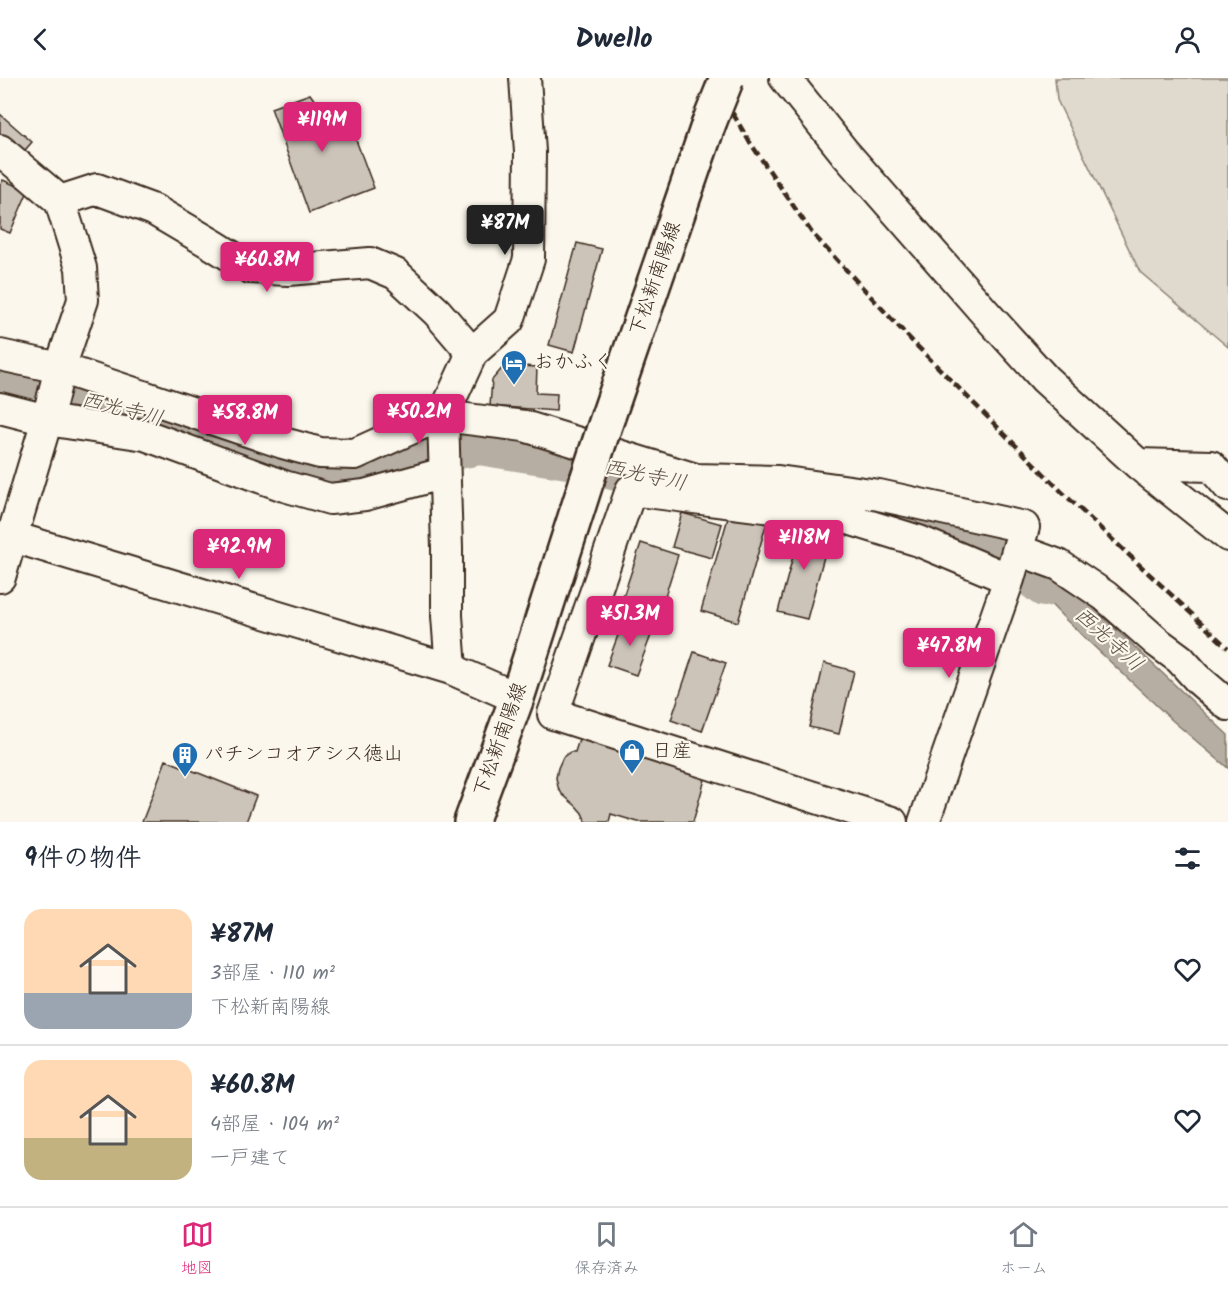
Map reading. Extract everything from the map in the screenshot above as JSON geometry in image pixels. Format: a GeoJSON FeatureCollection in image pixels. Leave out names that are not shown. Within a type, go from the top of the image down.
{"type":"FeatureCollection","features":[{"type":"Feature","properties":{"kind":"main road","name":"下松新南陽線"},"geometry":{"type":"LineString","coordinates":[[471,822],[517,698],[603,431],[709,123],[727,78]]}},
{"type":"Feature","properties":{"kind":"street"},"geometry":{"type":"LineString","coordinates":[[451,669],[447,616],[443,416],[472,354],[509,320],[529,259],[530,152],[525,78]]}},
{"type":"Feature","properties":{"kind":"street"},"geometry":{"type":"LineString","coordinates":[[785,78],[845,153],[1045,379],[1138,464],[1228,536]]}},
{"type":"Feature","properties":{"kind":"street"},"geometry":{"type":"LineString","coordinates":[[0,150],[60,201],[81,268],[83,300],[60,368],[47,420],[5,553],[451,669],[517,698]]}},
{"type":"Feature","properties":{"kind":"street"},"geometry":{"type":"LineString","coordinates":[[60,201],[97,189],[154,210],[250,268],[288,270],[370,263],[396,274],[437,312],[472,354]]}},
{"type":"Feature","properties":{"kind":"street"},"geometry":{"type":"LineString","coordinates":[[0,355],[60,368],[283,443],[320,453],[355,454],[443,416],[524,426],[696,479],[778,481],[879,495],[1024,526],[1018,550],[924,822]]}},
{"type":"Feature","properties":{"kind":"street"},"geometry":{"type":"LineString","coordinates":[[0,408],[47,420],[145,435],[284,486],[330,499],[365,495],[444,473]]}},
{"type":"Feature","properties":{"kind":"street"},"geometry":{"type":"LineString","coordinates":[[1138,464],[1211,466],[1228,486]]}},
{"type":"Feature","properties":{"kind":"street"},"geometry":{"type":"LineString","coordinates":[[892,822],[553,714],[631,489],[842,517],[919,541],[1008,579]]}},
{"type":"Feature","properties":{"kind":"street"},"geometry":{"type":"LineString","coordinates":[[1018,550],[1059,565],[1105,596],[1180,659],[1199,680],[1228,705]]}},
{"type":"Feature","properties":{"kind":"shaded area"},"geometry":{"type":"Polygon","coordinates":[[[1055,78],[1228,78],[1228,347],[1140,272],[1057,100],[1055,78]]]}},
{"type":"Feature","properties":{"kind":"water"},"geometry":{"type":"Polygon","coordinates":[[[1003,555],[1084,599],[1228,735],[1228,768],[1173,721],[1066,620],[1003,555]]]}},
{"type":"Feature","properties":{"kind":"building"},"geometry":{"type":"Polygon","coordinates":[[[310,94],[325,115],[344,108],[374,188],[309,213],[271,108],[310,94]]]}},
{"type":"Feature","properties":{"kind":"building"},"geometry":{"type":"Polygon","coordinates":[[[0,114],[32,142],[19,157],[0,140],[0,114]]]}},
{"type":"Feature","properties":{"kind":"building"},"geometry":{"type":"Polygon","coordinates":[[[3,180],[28,191],[10,233],[0,229],[0,186],[3,180]]]}},
{"type":"Feature","properties":{"kind":"building"},"geometry":{"type":"Polygon","coordinates":[[[577,243],[602,249],[574,352],[549,345],[577,243]]]}},
{"type":"Feature","properties":{"kind":"building","name":"おかふく"},"geometry":{"type":"Polygon","coordinates":[[[505,365],[537,367],[536,393],[557,394],[556,411],[490,406],[492,380],[505,365]]]}},
{"type":"Feature","properties":{"kind":"building"},"geometry":{"type":"Polygon","coordinates":[[[730,511],[767,522],[738,622],[701,611],[730,511]]]}},
{"type":"Feature","properties":{"kind":"building"},"geometry":{"type":"Polygon","coordinates":[[[682,513],[722,524],[712,558],[672,547],[682,513]]]}},
{"type":"Feature","properties":{"kind":"building"},"geometry":{"type":"Polygon","coordinates":[[[802,523],[831,531],[807,619],[778,612],[802,523]]]}},
{"type":"Feature","properties":{"kind":"building"},"geometry":{"type":"Polygon","coordinates":[[[641,543],[678,555],[659,615],[621,603],[641,543]]]}},
{"type":"Feature","properties":{"kind":"building"},"geometry":{"type":"Polygon","coordinates":[[[624,619],[653,630],[636,675],[607,665],[624,619]]]}},
{"type":"Feature","properties":{"kind":"building"},"geometry":{"type":"Polygon","coordinates":[[[694,652],[726,663],[702,731],[671,720],[694,652]]]}},
{"type":"Feature","properties":{"kind":"building"},"geometry":{"type":"Polygon","coordinates":[[[824,663],[854,671],[839,734],[809,727],[824,663]]]}},
{"type":"Feature","properties":{"kind":"building","name":"日産"},"geometry":{"type":"Polygon","coordinates":[[[581,733],[707,772],[693,822],[638,822],[611,814],[609,822],[586,822],[576,806],[562,794],[556,778],[563,757],[570,752],[575,752],[581,733]]]}},
{"type":"Feature","properties":{"kind":"building","name":"パチンコオアシス徳山"},"geometry":{"type":"Polygon","coordinates":[[[166,760],[256,796],[246,822],[142,822],[166,760]]]}},
{"type":"Feature","properties":{"kind":"waterway","name":"西光寺川"},"geometry":{"type":"LineString","coordinates":[[0,383],[137,410],[316,476],[479,445],[574,460],[664,483],[686,486]]}},
{"type":"Feature","properties":{"kind":"waterway","name":"西光寺川"},"geometry":{"type":"LineString","coordinates":[[833,503],[915,521],[1003,555],[1044,587]]}},
{"type":"Feature","properties":{"kind":"railway"},"geometry":{"type":"LineString","coordinates":[[712,78],[749,141],[812,233],[913,342],[1063,493],[1228,648]]}},
{"type":"Feature","properties":{"kind":"place","name":"おかふく"},"geometry":{"type":"Point","coordinates":[514,386]}},
{"type":"Feature","properties":{"kind":"place","name":"日産"},"geometry":{"type":"Point","coordinates":[632,775]}},
{"type":"Feature","properties":{"kind":"place","name":"パチンコオアシス徳山"},"geometry":{"type":"Point","coordinates":[185,778]}}]}
